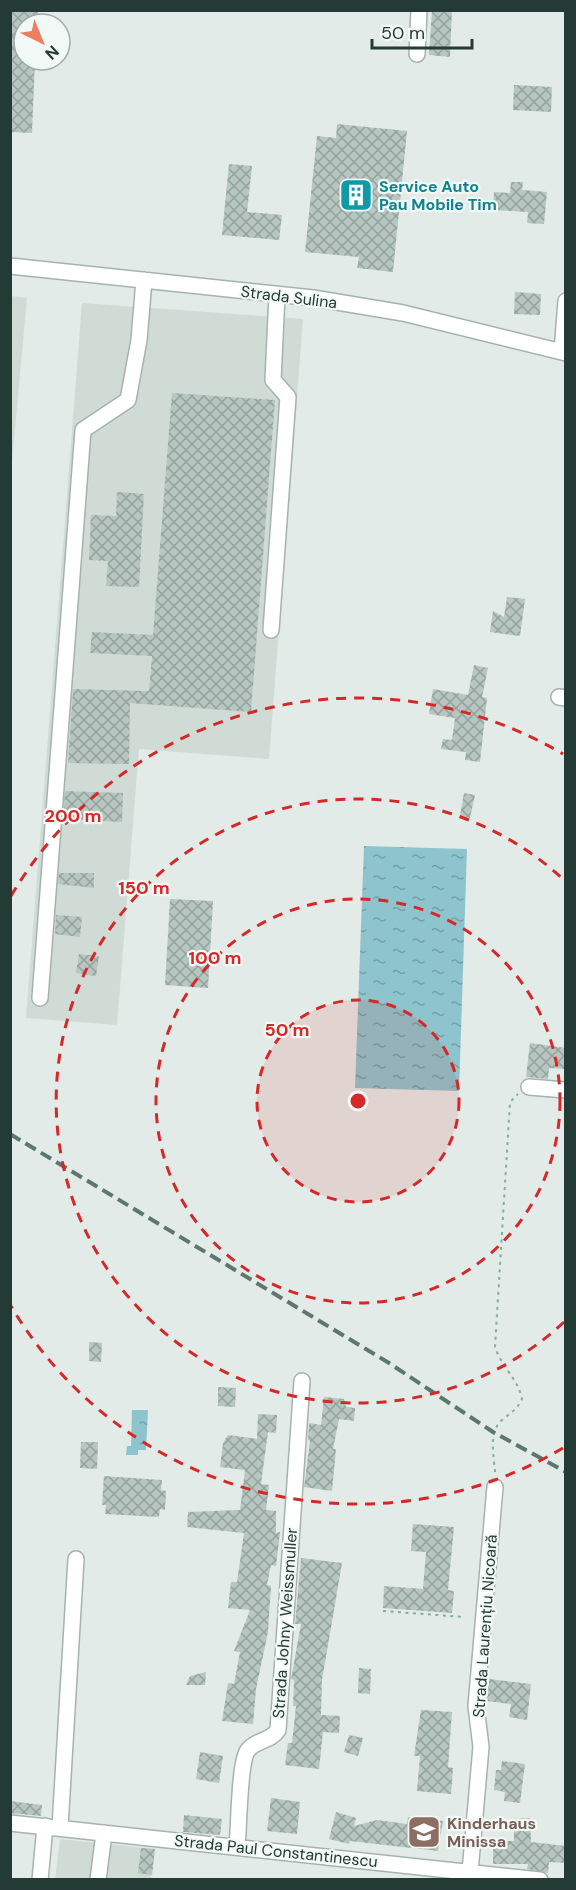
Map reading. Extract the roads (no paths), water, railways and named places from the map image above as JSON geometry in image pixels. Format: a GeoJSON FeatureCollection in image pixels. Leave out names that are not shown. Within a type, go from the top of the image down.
{"type":"FeatureCollection","features":[{"type":"Feature","properties":{"kind":"street"},"geometry":{"type":"LineString","coordinates":[[417,54],[419,10]]}},
{"type":"Feature","properties":{"kind":"street","name":"Strada Sulina"},"geometry":{"type":"LineString","coordinates":[[11,271],[144,280],[277,295],[403,313],[564,353]]}},
{"type":"Feature","properties":{"kind":"street"},"geometry":{"type":"LineString","coordinates":[[40,998],[83,430],[128,400],[139,340],[144,280]]}},
{"type":"Feature","properties":{"kind":"street"},"geometry":{"type":"LineString","coordinates":[[271,630],[288,397],[273,380],[277,295]]}},
{"type":"Feature","properties":{"kind":"street"},"geometry":{"type":"LineString","coordinates":[[564,353],[566,301]]}},
{"type":"Feature","properties":{"kind":"street"},"geometry":{"type":"LineString","coordinates":[[529,1087],[566,1090]]}},
{"type":"Feature","properties":{"kind":"street","name":"Strada Johny Weissmuller"},"geometry":{"type":"LineString","coordinates":[[237,1847],[243,1758],[253,1746],[270,1739],[278,1730],[302,1381]]}},
{"type":"Feature","properties":{"kind":"street","name":"Strada Laurențiu Nicoară"},"geometry":{"type":"LineString","coordinates":[[470,1872],[481,1747],[476,1706],[495,1487]]}},
{"type":"Feature","properties":{"kind":"street"},"geometry":{"type":"LineString","coordinates":[[40,1880],[53,1827],[76,1559]]}},
{"type":"Feature","properties":{"kind":"street","name":"Strada Paul Constantinescu"},"geometry":{"type":"LineString","coordinates":[[10,1823],[237,1847],[442,1874],[470,1872],[540,1880]]}},
{"type":"Feature","properties":{"kind":"street"},"geometry":{"type":"LineString","coordinates":[[98,1880],[104,1833]]}},
{"type":"Feature","properties":{"kind":"water"},"geometry":{"type":"Polygon","coordinates":[[[364,846],[467,849],[459,1091],[355,1088],[364,846]]]}},
{"type":"Feature","properties":{"kind":"water"},"geometry":{"type":"Polygon","coordinates":[[[132,1410],[148,1410],[146,1450],[138,1450],[138,1455],[126,1455],[127,1446],[131,1446],[132,1410]]]}},
{"type":"Feature","properties":{"kind":"railway"},"geometry":{"type":"LineString","coordinates":[[10,1134],[389,1363],[493,1432],[566,1472]]}},
{"type":"Feature","properties":{"kind":"place","name":"Service Auto Pau Mobile Tim"},"geometry":{"type":"Point","coordinates":[356,195]}},
{"type":"Feature","properties":{"kind":"place","name":"Kinderhaus Minissa"},"geometry":{"type":"Point","coordinates":[424,1832]}}]}
